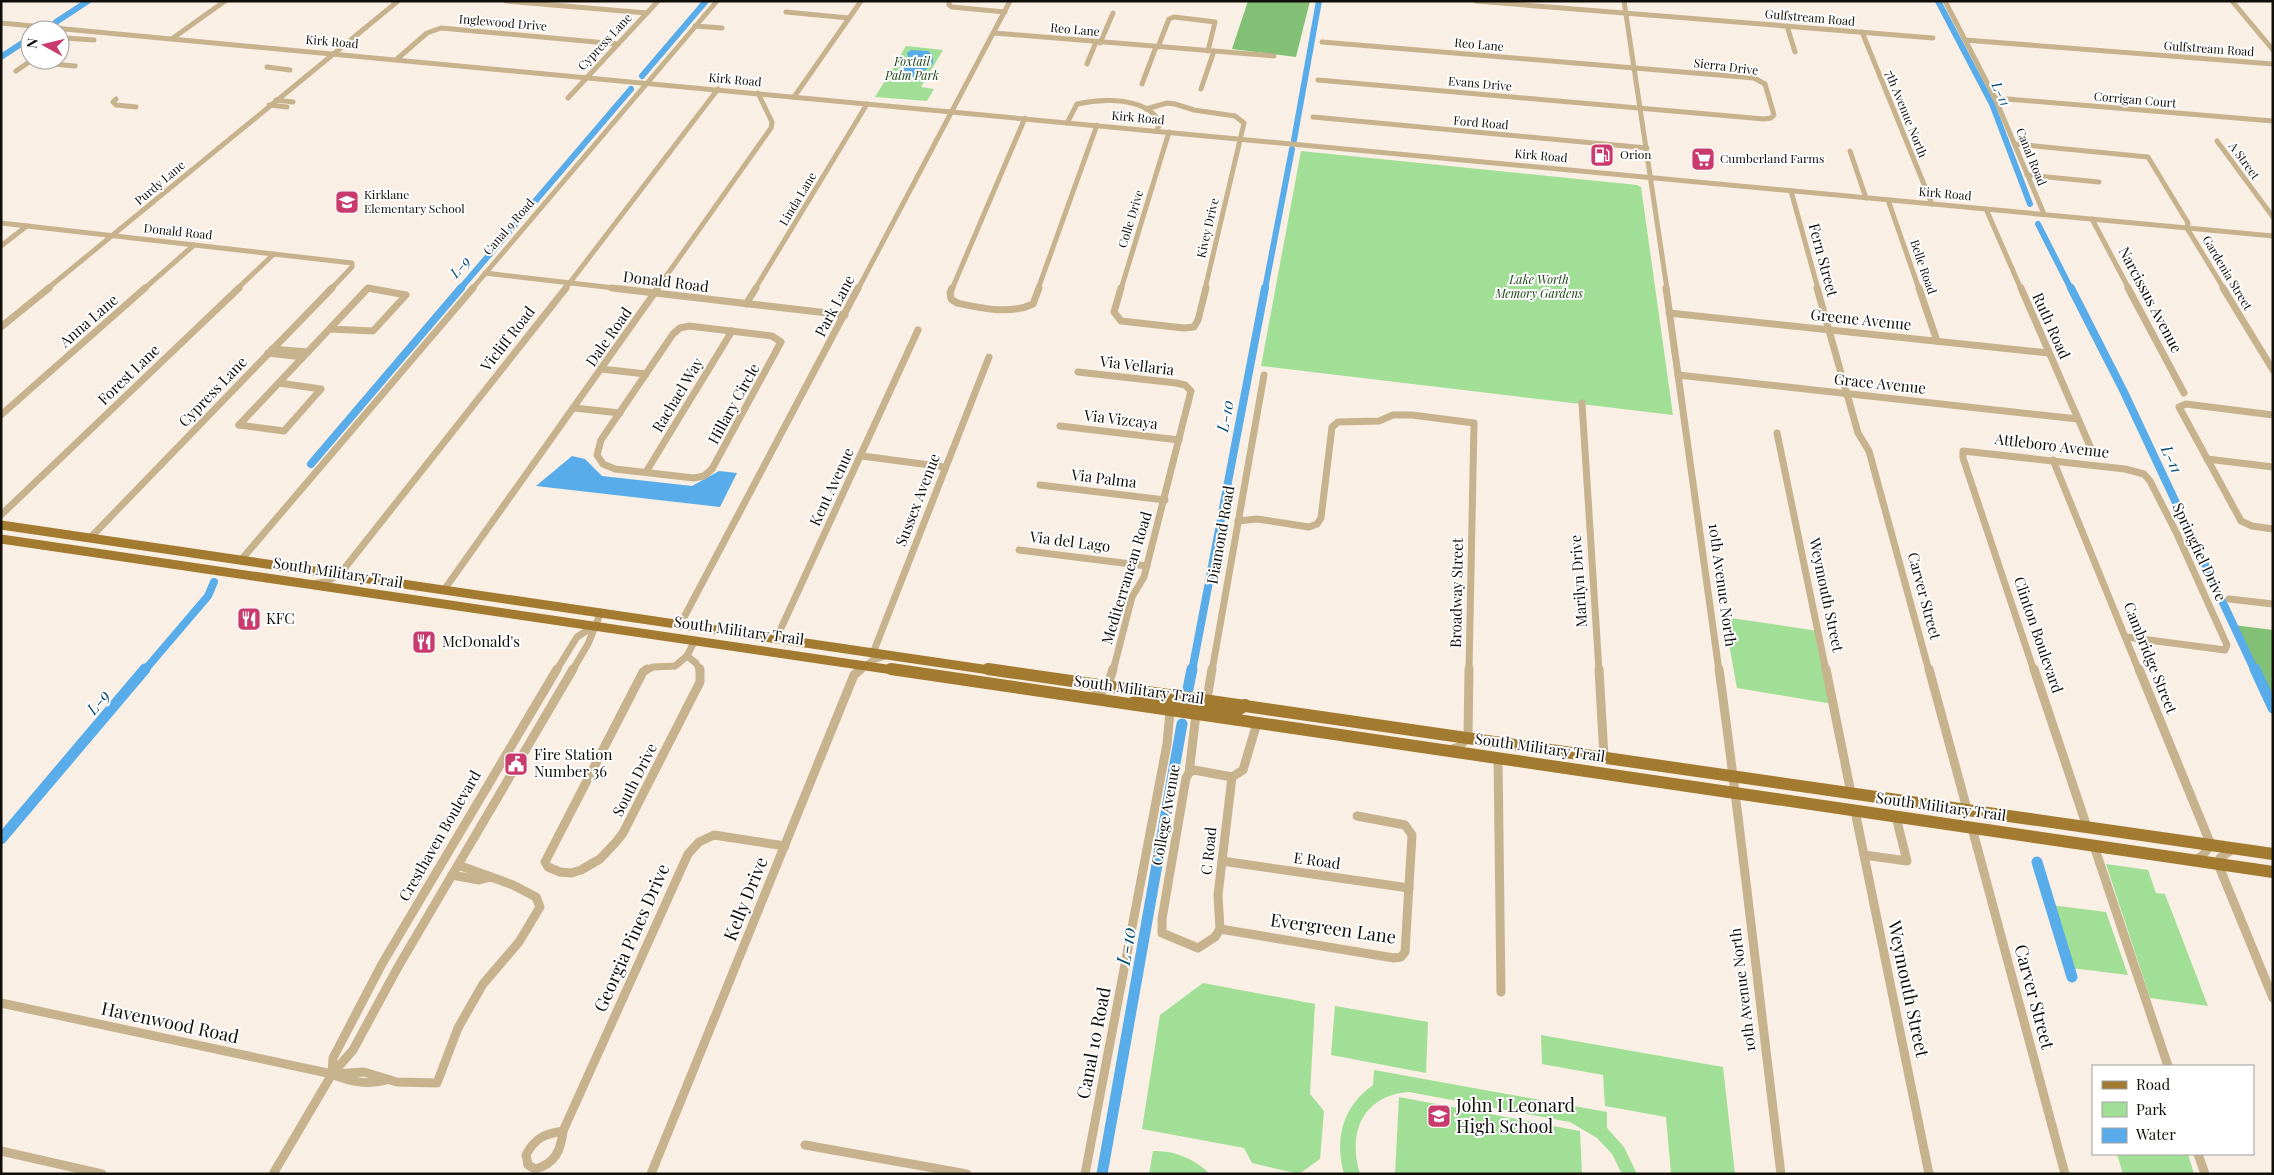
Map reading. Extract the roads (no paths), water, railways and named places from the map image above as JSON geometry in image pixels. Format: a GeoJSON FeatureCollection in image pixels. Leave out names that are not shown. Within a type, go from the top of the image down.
{"type":"FeatureCollection","features":[{"type":"Feature","properties":{"kind":"main road","name":"South Military Trail"},"geometry":{"type":"LineString","coordinates":[[1,525],[777,637],[873,653],[1207,699],[2273,854]]}},
{"type":"Feature","properties":{"kind":"main road"},"geometry":{"type":"LineString","coordinates":[[1,530],[20,528]]}},
{"type":"Feature","properties":{"kind":"main road","name":"South Military Trail"},"geometry":{"type":"LineString","coordinates":[[1,539],[305,585],[695,640],[1082,699],[1196,714],[2273,872]]}},
{"type":"Feature","properties":{"kind":"main road"},"geometry":{"type":"LineString","coordinates":[[119,557],[153,547]]}},
{"type":"Feature","properties":{"kind":"main road"},"geometry":{"type":"LineString","coordinates":[[158,562],[176,554],[194,553]]}},
{"type":"Feature","properties":{"kind":"main road"},"geometry":{"type":"LineString","coordinates":[[333,589],[362,578]]}},
{"type":"Feature","properties":{"kind":"main road"},"geometry":{"type":"LineString","coordinates":[[821,659],[839,653],[842,648]]}},
{"type":"Feature","properties":{"kind":"main road"},"geometry":{"type":"LineString","coordinates":[[1127,705],[1145,700],[1229,712],[1238,710],[1245,705]]}},
{"type":"Feature","properties":{"kind":"street"},"geometry":{"type":"LineString","coordinates":[[173,38],[225,1]]}},
{"type":"Feature","properties":{"kind":"street","name":"Purdy Lane"},"geometry":{"type":"LineString","coordinates":[[1,327],[332,53],[398,1]]}},
{"type":"Feature","properties":{"kind":"street"},"geometry":{"type":"LineString","coordinates":[[506,1],[646,13]]}},
{"type":"Feature","properties":{"kind":"street","name":"Cypress Lane"},"geometry":{"type":"LineString","coordinates":[[568,98],[658,1]]}},
{"type":"Feature","properties":{"kind":"street","name":"Canal 9 Road"},"geometry":{"type":"LineString","coordinates":[[241,560],[717,1]]}},
{"type":"Feature","properties":{"kind":"street"},"geometry":{"type":"LineString","coordinates":[[794,97],[861,1]]}},
{"type":"Feature","properties":{"kind":"street"},"geometry":{"type":"LineString","coordinates":[[949,1],[948,5],[952,7],[1005,12]]}},
{"type":"Feature","properties":{"kind":"street","name":"Park Lane"},"geometry":{"type":"LineString","coordinates":[[681,623],[953,112],[1010,1]]}},
{"type":"Feature","properties":{"kind":"street","name":"Gulfstream Road"},"geometry":{"type":"LineString","coordinates":[[1476,1],[1933,38]]}},
{"type":"Feature","properties":{"kind":"street","name":"10th Avenue North"},"geometry":{"type":"LineString","coordinates":[[1624,1],[1651,177],[1734,777],[1754,960],[1781,1174]]}},
{"type":"Feature","properties":{"kind":"street","name":"Canal Road"},"geometry":{"type":"LineString","coordinates":[[1945,1],[1995,98],[2044,214]]}},
{"type":"Feature","properties":{"kind":"street"},"geometry":{"type":"LineString","coordinates":[[2232,1],[2273,50]]}},
{"type":"Feature","properties":{"kind":"street"},"geometry":{"type":"LineString","coordinates":[[786,12],[849,18]]}},
{"type":"Feature","properties":{"kind":"street"},"geometry":{"type":"LineString","coordinates":[[1087,64],[1113,13]]}},
{"type":"Feature","properties":{"kind":"street"},"geometry":{"type":"LineString","coordinates":[[1142,84],[1169,19],[1174,17],[1215,22],[1211,51],[1201,89]]}},
{"type":"Feature","properties":{"kind":"street","name":"Kirk Road"},"geometry":{"type":"LineString","coordinates":[[1,23],[2273,236]]}},
{"type":"Feature","properties":{"kind":"street"},"geometry":{"type":"LineString","coordinates":[[695,26],[722,28]]}},
{"type":"Feature","properties":{"kind":"street"},"geometry":{"type":"LineString","coordinates":[[1787,26],[1795,52]]}},
{"type":"Feature","properties":{"kind":"street","name":"Inglewood Drive"},"geometry":{"type":"LineString","coordinates":[[397,59],[427,33],[442,28],[618,44]]}},
{"type":"Feature","properties":{"kind":"street","name":"7th Avenue North"},"geometry":{"type":"LineString","coordinates":[[1862,32],[1932,204]]}},
{"type":"Feature","properties":{"kind":"street","name":"Reo Lane"},"geometry":{"type":"LineString","coordinates":[[994,33],[1274,56]]}},
{"type":"Feature","properties":{"kind":"street"},"geometry":{"type":"LineString","coordinates":[[70,38],[94,40]]}},
{"type":"Feature","properties":{"kind":"street","name":"Gulfstream Road"},"geometry":{"type":"LineString","coordinates":[[1965,40],[2273,64]]}},
{"type":"Feature","properties":{"kind":"street","name":"Reo Lane"},"geometry":{"type":"LineString","coordinates":[[1322,42],[1634,68]]}},
{"type":"Feature","properties":{"kind":"street"},"geometry":{"type":"LineString","coordinates":[[70,65],[75,66]]}},
{"type":"Feature","properties":{"kind":"street"},"geometry":{"type":"LineString","coordinates":[[267,67],[290,70]]}},
{"type":"Feature","properties":{"kind":"street"},"geometry":{"type":"LineString","coordinates":[[16,71],[20,68]]}},
{"type":"Feature","properties":{"kind":"street","name":"Sierra Drive"},"geometry":{"type":"LineString","coordinates":[[1634,68],[1758,79],[1765,84],[1774,115],[1771,118],[1764,119],[1640,108]]}},
{"type":"Feature","properties":{"kind":"street","name":"Evans Drive"},"geometry":{"type":"LineString","coordinates":[[1318,80],[1640,108]]}},
{"type":"Feature","properties":{"kind":"street","name":"Vicliff Road"},"geometry":{"type":"LineString","coordinates":[[305,585],[326,582],[340,574],[570,284],[718,90]]}},
{"type":"Feature","properties":{"kind":"street","name":"Dale Road"},"geometry":{"type":"LineString","coordinates":[[444,590],[771,128],[772,122],[758,93]]}},
{"type":"Feature","properties":{"kind":"street","name":"Corrigan Court"},"geometry":{"type":"LineString","coordinates":[[1995,98],[2273,121]]}},
{"type":"Feature","properties":{"kind":"street"},"geometry":{"type":"LineString","coordinates":[[116,99],[113,102],[116,105],[136,107]]}},
{"type":"Feature","properties":{"kind":"street"},"geometry":{"type":"LineString","coordinates":[[276,100],[293,102]]}},
{"type":"Feature","properties":{"kind":"street"},"geometry":{"type":"LineString","coordinates":[[1067,123],[1074,107],[1080,103],[1123,104],[1146,108],[1161,123],[1156,131]]}},
{"type":"Feature","properties":{"kind":"street","name":"Kivey Drive"},"geometry":{"type":"LineString","coordinates":[[1146,108],[1166,103],[1235,116],[1244,122],[1196,323]]}},
{"type":"Feature","properties":{"kind":"street","name":"Linda Lane"},"geometry":{"type":"LineString","coordinates":[[746,304],[867,104]]}},
{"type":"Feature","properties":{"kind":"street"},"geometry":{"type":"LineString","coordinates":[[269,105],[287,107]]}},
{"type":"Feature","properties":{"kind":"street","name":"Ford Road"},"geometry":{"type":"LineString","coordinates":[[1313,117],[1646,148]]}},
{"type":"Feature","properties":{"kind":"street"},"geometry":{"type":"LineString","coordinates":[[1025,118],[950,293],[951,299],[962,304],[1016,310],[1026,309],[1033,304],[1097,125]]}},
{"type":"Feature","properties":{"kind":"street","name":"Colle Drive"},"geometry":{"type":"LineString","coordinates":[[1169,132],[1114,312],[1121,321],[1127,322],[1184,328],[1194,327],[1196,323]]}},
{"type":"Feature","properties":{"kind":"street","name":"A Street"},"geometry":{"type":"LineString","coordinates":[[2217,141],[2273,217]]}},
{"type":"Feature","properties":{"kind":"street","name":"Gardenia Street"},"geometry":{"type":"LineString","coordinates":[[2015,144],[2148,157],[2188,223],[2187,228],[2273,370]]}},
{"type":"Feature","properties":{"kind":"street"},"geometry":{"type":"LineString","coordinates":[[1850,151],[1866,198]]}},
{"type":"Feature","properties":{"kind":"street"},"geometry":{"type":"LineString","coordinates":[[2027,175],[2099,182]]}},
{"type":"Feature","properties":{"kind":"street","name":"Fern Street"},"geometry":{"type":"LineString","coordinates":[[1791,191],[1846,393]]}},
{"type":"Feature","properties":{"kind":"street","name":"Belle Road"},"geometry":{"type":"LineString","coordinates":[[1888,200],[1937,341]]}},
{"type":"Feature","properties":{"kind":"street","name":"Ruth Road"},"geometry":{"type":"LineString","coordinates":[[1986,209],[2093,453]]}},
{"type":"Feature","properties":{"kind":"street","name":"Narcissus Avenue"},"geometry":{"type":"LineString","coordinates":[[2092,219],[2184,394]]}},
{"type":"Feature","properties":{"kind":"street","name":"Donald Road"},"geometry":{"type":"LineString","coordinates":[[1,223],[352,263]]}},
{"type":"Feature","properties":{"kind":"street"},"geometry":{"type":"LineString","coordinates":[[1,246],[27,226]]}},
{"type":"Feature","properties":{"kind":"street","name":"Anna Lane"},"geometry":{"type":"LineString","coordinates":[[1,415],[194,245]]}},
{"type":"Feature","properties":{"kind":"street","name":"Forest Lane"},"geometry":{"type":"LineString","coordinates":[[1,516],[274,254]]}},
{"type":"Feature","properties":{"kind":"street","name":"Cypress Lane"},"geometry":{"type":"LineString","coordinates":[[90,538],[352,267],[352,263]]}},
{"type":"Feature","properties":{"kind":"street","name":"Donald Road"},"geometry":{"type":"LineString","coordinates":[[485,273],[845,315]]}},
{"type":"Feature","properties":{"kind":"street"},"geometry":{"type":"LineString","coordinates":[[279,383],[321,388],[284,431],[240,425],[305,354],[368,288],[406,295],[373,331],[330,329]]}},
{"type":"Feature","properties":{"kind":"street","name":"Greene Avenue"},"geometry":{"type":"LineString","coordinates":[[1669,313],[2049,353]]}},
{"type":"Feature","properties":{"kind":"street","name":"Hillary Circle"},"geometry":{"type":"LineString","coordinates":[[689,326],[732,331],[777,338],[781,345],[712,469],[704,476],[694,478],[610,468],[598,458],[599,444],[673,334],[680,328],[689,326]]}},
{"type":"Feature","properties":{"kind":"street","name":"Kent Avenue"},"geometry":{"type":"LineString","coordinates":[[777,637],[862,456],[918,330]]}},
{"type":"Feature","properties":{"kind":"street","name":"Rachael Way"},"geometry":{"type":"LineString","coordinates":[[646,472],[732,331]]}},
{"type":"Feature","properties":{"kind":"street"},"geometry":{"type":"LineString","coordinates":[[270,351],[305,354]]}},
{"type":"Feature","properties":{"kind":"street","name":"Sussex Avenue"},"geometry":{"type":"LineString","coordinates":[[873,653],[989,357]]}},
{"type":"Feature","properties":{"kind":"street"},"geometry":{"type":"LineString","coordinates":[[602,369],[646,374]]}},
{"type":"Feature","properties":{"kind":"street","name":"Via Vellaria"},"geometry":{"type":"LineString","coordinates":[[1078,372],[1176,383],[1185,385],[1191,391]]}},
{"type":"Feature","properties":{"kind":"street","name":"Diamond Road"},"geometry":{"type":"LineString","coordinates":[[1207,699],[1264,375]]}},
{"type":"Feature","properties":{"kind":"street","name":"Grace Avenue"},"geometry":{"type":"LineString","coordinates":[[1678,375],[2078,419]]}},
{"type":"Feature","properties":{"kind":"street","name":"Mediterranean Road"},"geometry":{"type":"LineString","coordinates":[[1109,685],[1132,597],[1148,566],[1191,391]]}},
{"type":"Feature","properties":{"kind":"street","name":"Carver Street"},"geometry":{"type":"LineString","coordinates":[[1846,393],[1858,433],[1869,451],[1967,809]]}},
{"type":"Feature","properties":{"kind":"street","name":"Marilyn Drive"},"geometry":{"type":"LineString","coordinates":[[1582,403],[1604,757]]}},
{"type":"Feature","properties":{"kind":"street"},"geometry":{"type":"LineString","coordinates":[[2273,415],[2181,405],[2179,407],[2240,521],[2252,526],[2273,529]]}},
{"type":"Feature","properties":{"kind":"street"},"geometry":{"type":"LineString","coordinates":[[574,408],[620,413]]}},
{"type":"Feature","properties":{"kind":"street","name":"Broadway Street"},"geometry":{"type":"LineString","coordinates":[[1238,521],[1257,519],[1309,527],[1317,524],[1322,518],[1332,426],[1338,422],[1378,421],[1393,416],[1412,415],[1474,422],[1468,737]]}},
{"type":"Feature","properties":{"kind":"street","name":"Via Vizcaya"},"geometry":{"type":"LineString","coordinates":[[1060,426],[1179,440]]}},
{"type":"Feature","properties":{"kind":"street","name":"Weymouth Street"},"geometry":{"type":"LineString","coordinates":[[1777,433],[1851,793]]}},
{"type":"Feature","properties":{"kind":"street","name":"Attleboro Avenue"},"geometry":{"type":"LineString","coordinates":[[1963,451],[2053,460],[2138,472]]}},
{"type":"Feature","properties":{"kind":"street","name":"Clinton Boulevard"},"geometry":{"type":"LineString","coordinates":[[1963,451],[1963,458],[2087,827]]}},
{"type":"Feature","properties":{"kind":"street"},"geometry":{"type":"LineString","coordinates":[[862,456],[945,467]]}},
{"type":"Feature","properties":{"kind":"street"},"geometry":{"type":"LineString","coordinates":[[2207,459],[2273,467]]}},
{"type":"Feature","properties":{"kind":"street","name":"Cambridge Street"},"geometry":{"type":"LineString","coordinates":[[2053,460],[2211,845]]}},
{"type":"Feature","properties":{"kind":"street","name":"Springfiel Drive"},"geometry":{"type":"LineString","coordinates":[[2126,636],[2225,650],[2227,645],[2177,534],[2150,481],[2138,472]]}},
{"type":"Feature","properties":{"kind":"street","name":"Via Palma"},"geometry":{"type":"LineString","coordinates":[[1040,485],[1165,500]]}},
{"type":"Feature","properties":{"kind":"street","name":"Via del Lago"},"geometry":{"type":"LineString","coordinates":[[1019,550],[1148,566]]}},
{"type":"Feature","properties":{"kind":"street"},"geometry":{"type":"LineString","coordinates":[[2229,599],[2273,604]]}},
{"type":"Feature","properties":{"kind":"street","name":"Cresthaven Boulevard"},"geometry":{"type":"LineString","coordinates":[[273,1174],[332,1074],[353,1050],[398,967],[588,644],[601,612]]}},
{"type":"Feature","properties":{"kind":"street","name":"Cresthaven Boulevard"},"geometry":{"type":"LineString","coordinates":[[332,1074],[333,1058],[387,956],[508,749],[577,637],[594,626]]}},
{"type":"Feature","properties":{"kind":"street"},"geometry":{"type":"LineString","coordinates":[[686,655],[695,640]]}},
{"type":"Feature","properties":{"kind":"street","name":"Kelly Drive"},"geometry":{"type":"LineString","coordinates":[[651,1174],[854,675],[873,660],[889,654]]}},
{"type":"Feature","properties":{"kind":"street","name":"South Drive"},"geometry":{"type":"LineString","coordinates":[[686,655],[695,660],[700,668],[700,682],[623,833],[610,850],[594,864],[579,872],[566,873],[552,870],[545,862],[642,672],[654,665],[678,666],[686,655]]}},
{"type":"Feature","properties":{"kind":"street"},"geometry":{"type":"LineString","coordinates":[[1082,699],[1097,695],[1109,685]]}},
{"type":"Feature","properties":{"kind":"street","name":"Canal 10 Road"},"geometry":{"type":"LineString","coordinates":[[1085,1174],[1168,744],[1170,711]]}},
{"type":"Feature","properties":{"kind":"street","name":"College Avenue"},"geometry":{"type":"LineString","coordinates":[[1196,714],[1189,773],[1186,778],[1162,920],[1162,933],[1198,948],[1215,937],[1220,930]]}},
{"type":"Feature","properties":{"kind":"street"},"geometry":{"type":"LineString","coordinates":[[1189,773],[1194,770],[1232,776],[1243,770],[1257,723]]}},
{"type":"Feature","properties":{"kind":"street"},"geometry":{"type":"LineString","coordinates":[[1447,751],[1460,747],[1468,737]]}},
{"type":"Feature","properties":{"kind":"street"},"geometry":{"type":"LineString","coordinates":[[1498,758],[1501,992]]}},
{"type":"Feature","properties":{"kind":"street","name":"C Road"},"geometry":{"type":"LineString","coordinates":[[1220,930],[1218,895],[1232,776]]}},
{"type":"Feature","properties":{"kind":"street","name":"Weymouth Street"},"geometry":{"type":"LineString","coordinates":[[1854,811],[1929,1174]]}},
{"type":"Feature","properties":{"kind":"street","name":"Evergreen Lane"},"geometry":{"type":"LineString","coordinates":[[1220,930],[1394,958],[1401,957],[1405,952],[1412,835],[1405,825],[1357,816]]}},
{"type":"Feature","properties":{"kind":"street"},"geometry":{"type":"LineString","coordinates":[[1864,856],[1906,861],[1896,817]]}},
{"type":"Feature","properties":{"kind":"street","name":"Carver Street"},"geometry":{"type":"LineString","coordinates":[[1972,828],[2066,1174]]}},
{"type":"Feature","properties":{"kind":"street","name":"Georgia Pines Drive"},"geometry":{"type":"LineString","coordinates":[[563,1131],[688,854],[704,837],[714,835],[785,846]]}},
{"type":"Feature","properties":{"kind":"street"},"geometry":{"type":"LineString","coordinates":[[2193,860],[2202,856],[2211,845]]}},
{"type":"Feature","properties":{"kind":"street"},"geometry":{"type":"LineString","coordinates":[[2094,846],[2168,1065]]}},
{"type":"Feature","properties":{"kind":"street"},"geometry":{"type":"LineString","coordinates":[[2234,848],[2220,858],[2218,864],[2273,998]]}},
{"type":"Feature","properties":{"kind":"street","name":"E Road"},"geometry":{"type":"LineString","coordinates":[[1222,861],[1409,888]]}},
{"type":"Feature","properties":{"kind":"street"},"geometry":{"type":"LineString","coordinates":[[458,865],[491,876]]}},
{"type":"Feature","properties":{"kind":"street"},"geometry":{"type":"LineString","coordinates":[[452,874],[479,880],[491,876]]}},
{"type":"Feature","properties":{"kind":"street","name":"Havenwood Road"},"geometry":{"type":"LineString","coordinates":[[1,1002],[332,1074],[350,1083],[371,1084],[389,1080],[437,1083],[458,1028],[483,984],[519,942],[540,907],[536,896],[491,876]]}},
{"type":"Feature","properties":{"kind":"street"},"geometry":{"type":"LineString","coordinates":[[805,1145],[967,1174]]}},
{"type":"Feature","properties":{"kind":"street"},"geometry":{"type":"LineString","coordinates":[[1,1151],[102,1174]]}},
{"type":"Feature","properties":{"kind":"street"},"geometry":{"type":"LineString","coordinates":[[2198,1155],[2205,1174]]}},
{"type":"Feature","properties":{"kind":"water"},"geometry":{"type":"Polygon","coordinates":[[[911,50],[928,51],[933,55],[933,64],[917,76],[906,78],[897,73],[909,60],[907,53],[911,50]]]}},
{"type":"Feature","properties":{"kind":"water"},"geometry":{"type":"Polygon","coordinates":[[[572,456],[585,459],[602,476],[692,486],[719,471],[737,473],[720,507],[536,486],[572,456]]]}},
{"type":"Feature","properties":{"kind":"waterway"},"geometry":{"type":"LineString","coordinates":[[59,20],[88,1]]}},
{"type":"Feature","properties":{"kind":"waterway","name":"L-9"},"geometry":{"type":"LineString","coordinates":[[642,76],[706,1]]}},
{"type":"Feature","properties":{"kind":"waterway","name":"L-10"},"geometry":{"type":"LineString","coordinates":[[1294,140],[1319,1]]}},
{"type":"Feature","properties":{"kind":"waterway","name":"L-11"},"geometry":{"type":"LineString","coordinates":[[1938,1],[1992,104],[2030,204]]}},
{"type":"Feature","properties":{"kind":"waterway"},"geometry":{"type":"LineString","coordinates":[[1,57],[20,45]]}},
{"type":"Feature","properties":{"kind":"waterway","name":"L-9"},"geometry":{"type":"LineString","coordinates":[[460,289],[631,89]]}},
{"type":"Feature","properties":{"kind":"waterway","name":"L-10"},"geometry":{"type":"LineString","coordinates":[[1265,289],[1292,149]]}},
{"type":"Feature","properties":{"kind":"waterway","name":"L-11"},"geometry":{"type":"LineString","coordinates":[[2038,224],[2071,289]]}},
{"type":"Feature","properties":{"kind":"waterway","name":"L-9"},"geometry":{"type":"LineString","coordinates":[[311,464],[461,288]]}},
{"type":"Feature","properties":{"kind":"waterway","name":"L-10"},"geometry":{"type":"LineString","coordinates":[[1192,671],[1265,288]]}},
{"type":"Feature","properties":{"kind":"waterway","name":"L-11"},"geometry":{"type":"LineString","coordinates":[[2071,288],[2124,392],[2255,671]]}},
{"type":"Feature","properties":{"kind":"waterway","name":"L-9"},"geometry":{"type":"LineString","coordinates":[[144,671],[208,596],[214,582]]}},
{"type":"Feature","properties":{"kind":"waterway","name":"L-9"},"geometry":{"type":"LineString","coordinates":[[1,839],[145,669]]}},
{"type":"Feature","properties":{"kind":"waterway","name":"L-10"},"geometry":{"type":"LineString","coordinates":[[1188,689],[1192,669]]}},
{"type":"Feature","properties":{"kind":"waterway","name":"L-11"},"geometry":{"type":"LineString","coordinates":[[2255,669],[2273,708]]}},
{"type":"Feature","properties":{"kind":"waterway","name":"L-10"},"geometry":{"type":"LineString","coordinates":[[1102,1174],[1182,724]]}},
{"type":"Feature","properties":{"kind":"waterway"},"geometry":{"type":"LineString","coordinates":[[2037,862],[2072,977]]}},
{"type":"Feature","properties":{"kind":"place","name":"Orion"},"geometry":{"type":"Point","coordinates":[1602,155]}},
{"type":"Feature","properties":{"kind":"place","name":"Cumberland Farms"},"geometry":{"type":"Point","coordinates":[1703,159]}},
{"type":"Feature","properties":{"kind":"place","name":"Kirklane Elementary School"},"geometry":{"type":"Point","coordinates":[347,202]}},
{"type":"Feature","properties":{"kind":"place","name":"KFC"},"geometry":{"type":"Point","coordinates":[249,619]}},
{"type":"Feature","properties":{"kind":"place","name":"McDonald's"},"geometry":{"type":"Point","coordinates":[424,642]}},
{"type":"Feature","properties":{"kind":"place","name":"Fire Station Number 36"},"geometry":{"type":"Point","coordinates":[516,764]}},
{"type":"Feature","properties":{"kind":"place","name":"John I Leonard High School"},"geometry":{"type":"Point","coordinates":[1439,1116]}},
{"type":"Feature","properties":{"kind":"park label","name":"Foxtail Palm Park"},"geometry":{"type":"Point","coordinates":[912,69]}},
{"type":"Feature","properties":{"kind":"park label","name":"Lake Worth Memory Gardens"},"geometry":{"type":"Point","coordinates":[1539,287]}}]}
